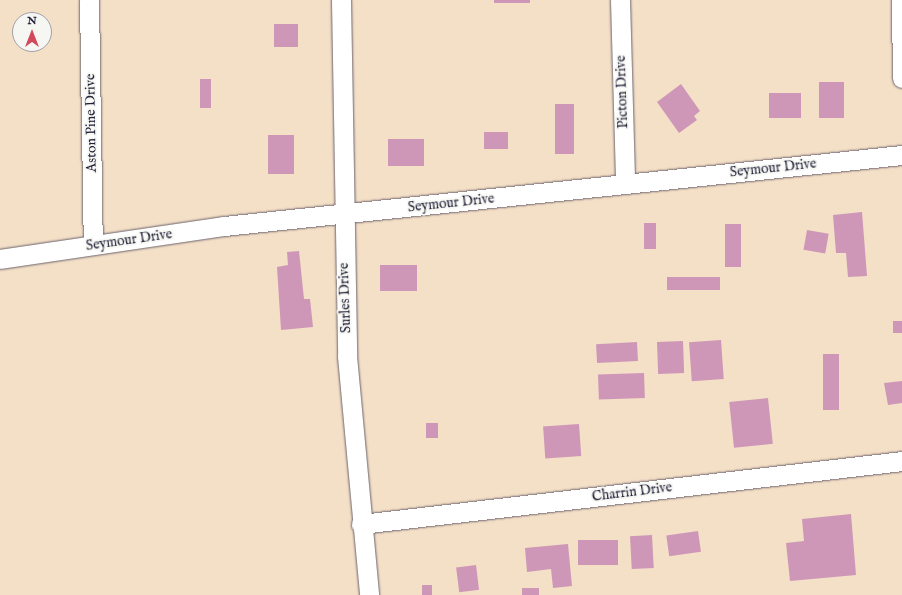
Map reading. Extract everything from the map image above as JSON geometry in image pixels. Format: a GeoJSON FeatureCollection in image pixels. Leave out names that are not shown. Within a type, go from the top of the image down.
{"type":"FeatureCollection","features":[{"type":"Feature","properties":{"kind":"street","name":"Aston Pine Drive"},"geometry":{"type":"LineString","coordinates":[[89,0],[93,245]]}},
{"type":"Feature","properties":{"kind":"street","name":"Surles Drive"},"geometry":{"type":"LineString","coordinates":[[341,0],[347,356],[361,524],[369,595]]}},
{"type":"Feature","properties":{"kind":"street","name":"Picton Drive"},"geometry":{"type":"LineString","coordinates":[[620,0],[625,184]]}},
{"type":"Feature","properties":{"kind":"street"},"geometry":{"type":"LineString","coordinates":[[900,0],[902,78]]}},
{"type":"Feature","properties":{"kind":"street","name":"Seymour Drive"},"geometry":{"type":"LineString","coordinates":[[0,259],[93,245],[344,214],[902,155]]}},
{"type":"Feature","properties":{"kind":"street","name":"Charrin Drive"},"geometry":{"type":"LineString","coordinates":[[361,524],[902,461]]}},
{"type":"Feature","properties":{"kind":"building"},"geometry":{"type":"Polygon","coordinates":[[[494,0],[530,0],[530,3],[494,3],[494,0]]]}},
{"type":"Feature","properties":{"kind":"building"},"geometry":{"type":"Polygon","coordinates":[[[274,24],[298,24],[298,47],[274,47],[274,24]]]}},
{"type":"Feature","properties":{"kind":"building"},"geometry":{"type":"Polygon","coordinates":[[[200,79],[211,79],[211,108],[200,108],[200,79]]]}},
{"type":"Feature","properties":{"kind":"building"},"geometry":{"type":"Polygon","coordinates":[[[819,82],[844,82],[844,118],[819,118],[819,82]]]}},
{"type":"Feature","properties":{"kind":"building"},"geometry":{"type":"Polygon","coordinates":[[[681,84],[700,111],[694,116],[697,120],[679,133],[657,102],[681,84]]]}},
{"type":"Feature","properties":{"kind":"building"},"geometry":{"type":"Polygon","coordinates":[[[769,93],[801,93],[801,118],[769,118],[769,93]]]}},
{"type":"Feature","properties":{"kind":"building"},"geometry":{"type":"Polygon","coordinates":[[[555,104],[574,104],[574,154],[555,154],[555,104]]]}},
{"type":"Feature","properties":{"kind":"building"},"geometry":{"type":"Polygon","coordinates":[[[484,132],[508,132],[508,149],[484,149],[484,132]]]}},
{"type":"Feature","properties":{"kind":"building"},"geometry":{"type":"Polygon","coordinates":[[[268,135],[294,135],[294,174],[268,174],[268,135]]]}},
{"type":"Feature","properties":{"kind":"building"},"geometry":{"type":"Polygon","coordinates":[[[388,139],[424,139],[424,166],[388,166],[388,139]]]}},
{"type":"Feature","properties":{"kind":"building"},"geometry":{"type":"Polygon","coordinates":[[[862,212],[867,276],[848,277],[846,253],[836,253],[833,215],[862,212]]]}},
{"type":"Feature","properties":{"kind":"building"},"geometry":{"type":"Polygon","coordinates":[[[644,223],[656,223],[656,249],[644,249],[644,223]]]}},
{"type":"Feature","properties":{"kind":"building"},"geometry":{"type":"Polygon","coordinates":[[[725,224],[741,224],[741,267],[725,267],[725,224]]]}},
{"type":"Feature","properties":{"kind":"building"},"geometry":{"type":"Polygon","coordinates":[[[807,230],[829,234],[825,254],[804,250],[807,230]]]}},
{"type":"Feature","properties":{"kind":"building"},"geometry":{"type":"Polygon","coordinates":[[[299,251],[304,299],[310,299],[313,327],[281,330],[277,267],[288,265],[287,252],[299,251]]]}},
{"type":"Feature","properties":{"kind":"building"},"geometry":{"type":"Polygon","coordinates":[[[380,265],[417,265],[417,291],[380,291],[380,265]]]}},
{"type":"Feature","properties":{"kind":"building"},"geometry":{"type":"Polygon","coordinates":[[[667,277],[720,277],[720,290],[667,290],[667,277]]]}},
{"type":"Feature","properties":{"kind":"building"},"geometry":{"type":"Polygon","coordinates":[[[893,321],[902,321],[902,333],[893,333],[893,321]]]}},
{"type":"Feature","properties":{"kind":"building"},"geometry":{"type":"Polygon","coordinates":[[[721,340],[724,379],[692,381],[689,342],[721,340]]]}},
{"type":"Feature","properties":{"kind":"building"},"geometry":{"type":"Polygon","coordinates":[[[683,341],[684,373],[658,374],[657,342],[683,341]]]}},
{"type":"Feature","properties":{"kind":"building"},"geometry":{"type":"Polygon","coordinates":[[[637,342],[638,361],[597,363],[596,344],[637,342]]]}},
{"type":"Feature","properties":{"kind":"building"},"geometry":{"type":"Polygon","coordinates":[[[823,354],[839,354],[839,410],[823,410],[823,354]]]}},
{"type":"Feature","properties":{"kind":"building"},"geometry":{"type":"Polygon","coordinates":[[[644,373],[645,398],[599,400],[598,375],[644,373]]]}},
{"type":"Feature","properties":{"kind":"building"},"geometry":{"type":"Polygon","coordinates":[[[902,381],[902,403],[888,405],[884,383],[902,381]]]}},
{"type":"Feature","properties":{"kind":"building"},"geometry":{"type":"Polygon","coordinates":[[[768,398],[773,444],[734,448],[729,402],[768,398]]]}},
{"type":"Feature","properties":{"kind":"building"},"geometry":{"type":"Polygon","coordinates":[[[426,423],[438,423],[438,438],[426,438],[426,423]]]}},
{"type":"Feature","properties":{"kind":"building"},"geometry":{"type":"Polygon","coordinates":[[[579,424],[581,456],[545,458],[543,427],[579,424]]]}},
{"type":"Feature","properties":{"kind":"building"},"geometry":{"type":"Polygon","coordinates":[[[851,514],[856,575],[790,581],[786,543],[804,541],[802,519],[851,514]]]}},
{"type":"Feature","properties":{"kind":"building"},"geometry":{"type":"Polygon","coordinates":[[[698,531],[701,552],[669,556],[666,535],[698,531]]]}},
{"type":"Feature","properties":{"kind":"building"},"geometry":{"type":"Polygon","coordinates":[[[652,535],[654,568],[632,569],[630,536],[652,535]]]}},
{"type":"Feature","properties":{"kind":"building"},"geometry":{"type":"Polygon","coordinates":[[[578,540],[618,540],[618,565],[578,565],[578,540]]]}},
{"type":"Feature","properties":{"kind":"building"},"geometry":{"type":"Polygon","coordinates":[[[568,544],[572,586],[553,588],[551,569],[527,572],[525,548],[568,544]]]}},
{"type":"Feature","properties":{"kind":"building"},"geometry":{"type":"Polygon","coordinates":[[[476,565],[479,590],[459,592],[456,567],[476,565]]]}},
{"type":"Feature","properties":{"kind":"building"},"geometry":{"type":"Polygon","coordinates":[[[422,585],[432,585],[432,595],[422,595],[422,585]]]}},
{"type":"Feature","properties":{"kind":"building"},"geometry":{"type":"Polygon","coordinates":[[[522,588],[539,588],[539,595],[522,595],[522,588]]]}}]}
